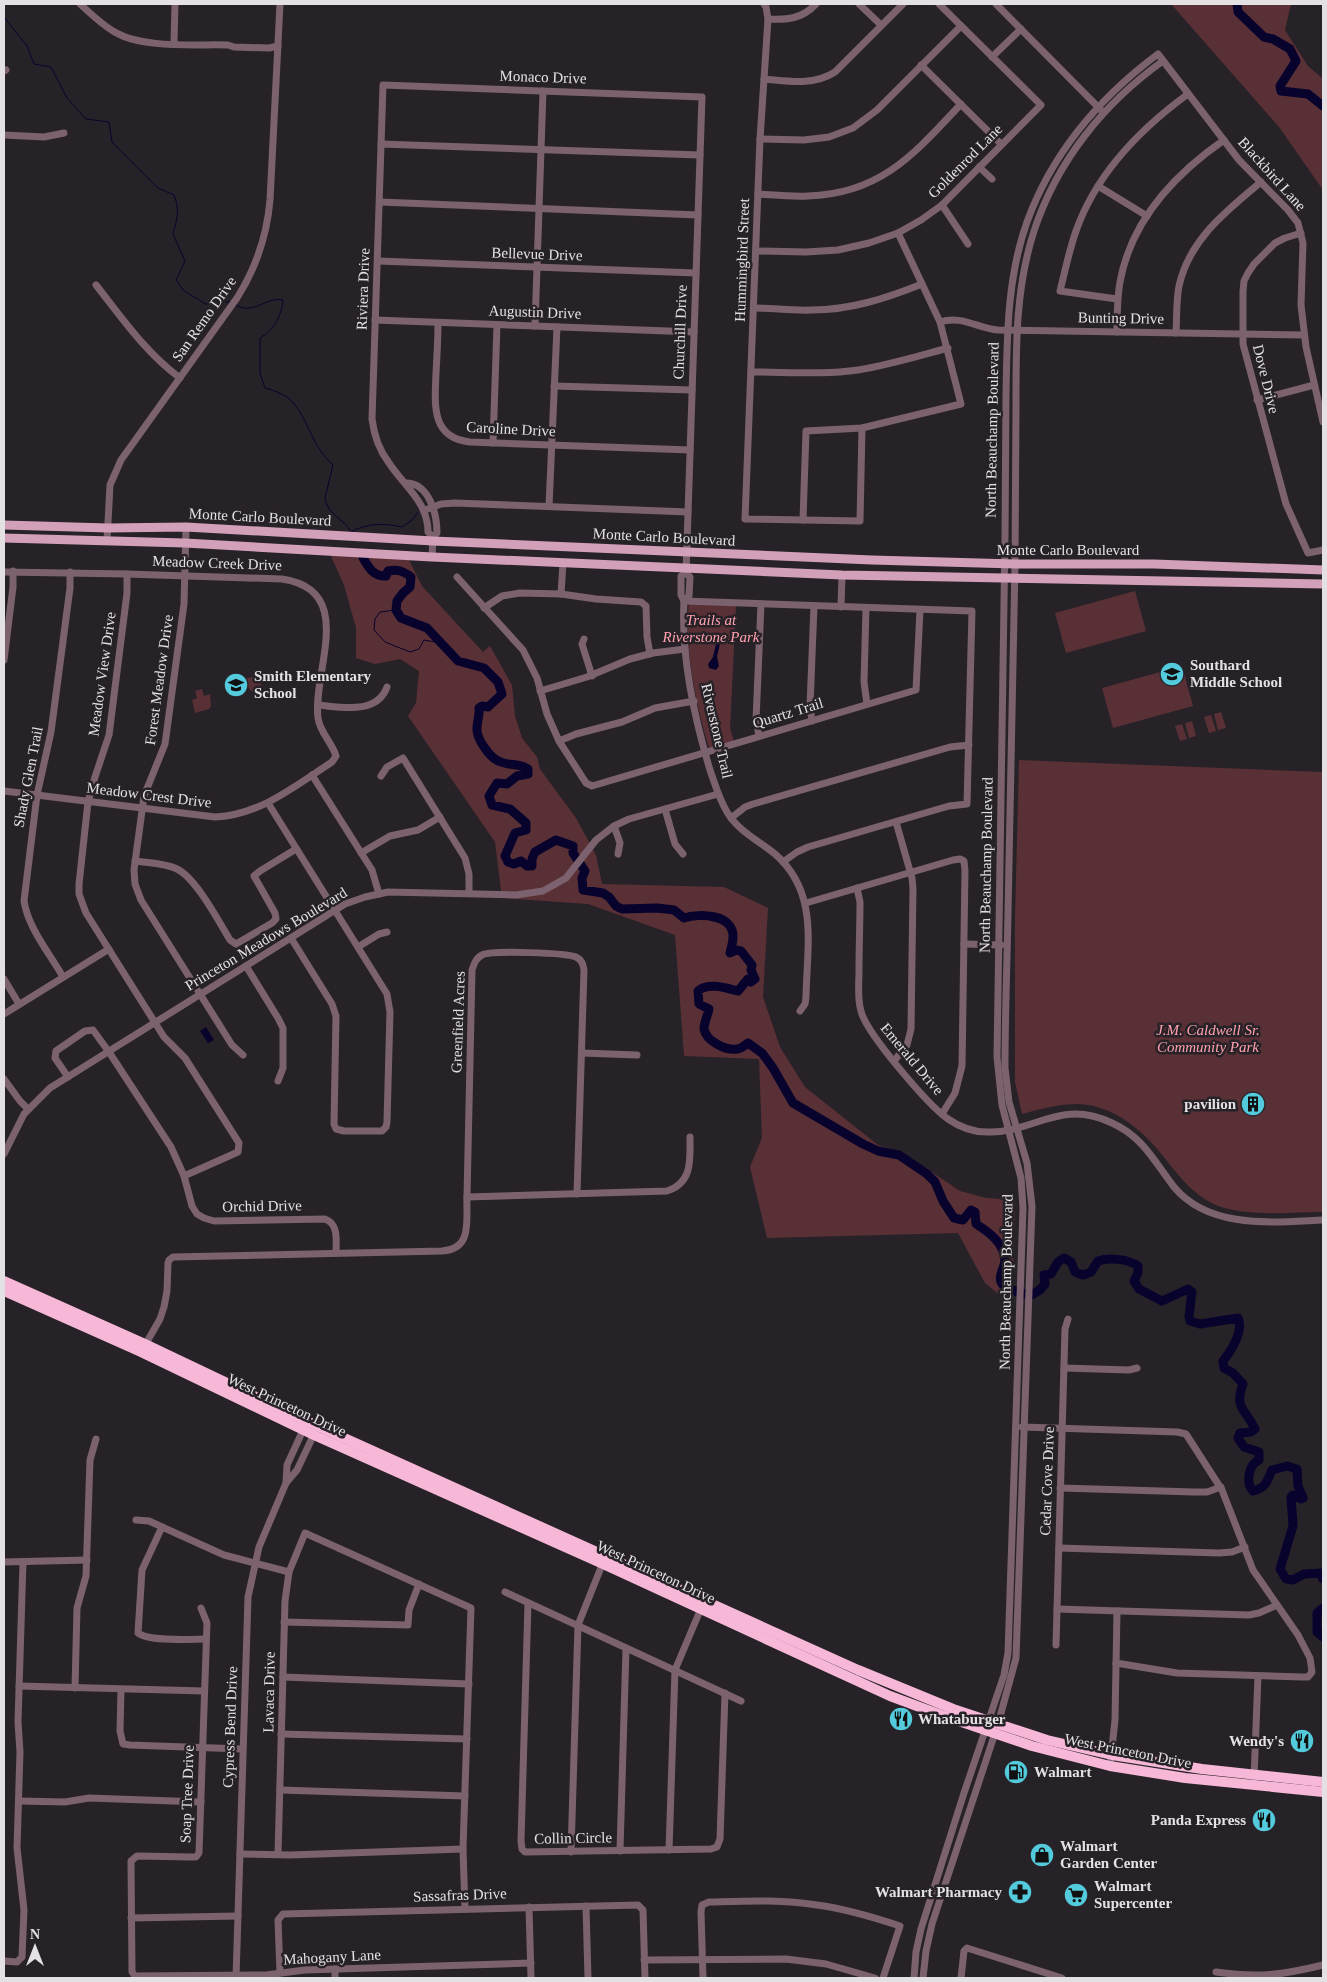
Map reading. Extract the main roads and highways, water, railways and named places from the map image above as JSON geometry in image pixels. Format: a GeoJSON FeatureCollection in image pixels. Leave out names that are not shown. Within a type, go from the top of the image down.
{"type":"FeatureCollection","features":[{"type":"Feature","properties":{"kind":"highway","name":"West Princeton Drive"},"geometry":{"type":"LineString","coordinates":[[4,1281],[315,1430],[818,1657],[890,1696],[991,1727],[1112,1755],[1202,1769],[1323,1792]]}},
{"type":"Feature","properties":{"kind":"highway","name":"West Princeton Drive"},"geometry":{"type":"LineString","coordinates":[[4,1291],[143,1348]]}},
{"type":"Feature","properties":{"kind":"highway","name":"West Princeton Drive"},"geometry":{"type":"LineString","coordinates":[[991,1727],[1041,1748],[1110,1766],[1185,1778],[1323,1782]]}},
{"type":"Feature","properties":{"kind":"main road","name":"Monte Carlo Boulevard"},"geometry":{"type":"LineString","coordinates":[[4,525],[108,528],[186,527],[686,552],[1004,564],[1154,564],[1323,570]]}},
{"type":"Feature","properties":{"kind":"main road","name":"Monte Carlo Boulevard"},"geometry":{"type":"LineString","coordinates":[[4,538],[185,542],[686,570],[1014,579],[1323,584]]}},
{"type":"Feature","properties":{"kind":"waterway"},"geometry":{"type":"LineString","coordinates":[[1237,4],[1238,12],[1264,37],[1273,39],[1290,49],[1296,61],[1280,86],[1281,91],[1308,94],[1323,106]]}},
{"type":"Feature","properties":{"kind":"waterway"},"geometry":{"type":"LineString","coordinates":[[4,17],[27,46],[34,64],[51,67],[67,98],[86,119],[109,122],[112,142],[158,188],[174,195],[177,219],[173,234],[185,261],[176,280],[184,291],[206,304],[219,301],[230,302]]}},
{"type":"Feature","properties":{"kind":"waterway"},"geometry":{"type":"LineString","coordinates":[[236,305],[242,308],[249,308],[271,301],[283,300],[276,322],[260,338],[260,373],[265,388],[285,396],[295,405],[320,450],[333,465],[325,498],[329,509],[351,532],[363,527],[376,525],[402,527],[412,520],[418,512]]}},
{"type":"Feature","properties":{"kind":"waterway"},"geometry":{"type":"LineString","coordinates":[[363,558],[369,568],[378,575],[386,576],[388,571],[398,570],[411,577],[410,587],[397,601],[396,610],[401,618],[427,628],[458,661],[484,668],[498,682],[502,694],[488,707],[482,706],[479,708],[477,732],[481,742],[492,757],[504,763],[528,769],[528,774],[517,776],[507,784],[497,783],[489,796],[492,805],[510,809],[526,823],[526,830],[515,833],[505,856],[508,862],[514,864],[521,861],[527,866],[532,866],[535,852],[556,840],[573,846],[573,853],[585,871],[582,878],[583,890],[603,893],[616,906],[622,909],[657,908],[674,910],[684,918],[690,916],[714,917],[722,920],[732,929],[733,937],[730,953],[736,950],[741,951],[752,965],[751,970],[755,979],[751,982],[748,979],[738,991],[712,986],[698,991],[699,1004],[709,1009],[704,1029],[712,1041],[722,1047],[733,1049],[740,1048],[748,1043],[762,1053],[793,1103],[863,1144],[878,1151],[899,1155],[927,1174],[935,1182],[943,1201],[954,1218],[963,1220],[971,1210],[975,1212],[976,1224],[991,1234],[1002,1248],[1005,1263],[1001,1281],[1007,1288],[1031,1295],[1040,1290],[1045,1284],[1044,1275],[1051,1274],[1058,1262],[1064,1258],[1071,1262],[1075,1272],[1083,1275],[1091,1272],[1098,1261],[1118,1259],[1138,1266],[1138,1273],[1134,1281],[1139,1289],[1162,1301],[1188,1289],[1192,1292],[1190,1321],[1200,1324],[1238,1318],[1238,1335],[1223,1361],[1224,1368],[1233,1373],[1243,1384],[1240,1404],[1255,1429],[1251,1432],[1240,1433],[1238,1438],[1244,1447],[1259,1452],[1259,1460],[1253,1465],[1249,1474],[1249,1483],[1253,1491],[1257,1490],[1266,1484],[1272,1470],[1287,1466],[1297,1469],[1298,1486],[1303,1498],[1301,1499],[1293,1495],[1291,1497],[1293,1526],[1280,1569],[1286,1579],[1293,1580],[1304,1574],[1321,1573],[1323,1579]]}},
{"type":"Feature","properties":{"kind":"waterway"},"geometry":{"type":"LineString","coordinates":[[396,610],[380,612],[375,619],[374,630],[385,642],[410,652],[419,649],[424,640],[441,643]]}},
{"type":"Feature","properties":{"kind":"waterway"},"geometry":{"type":"LineString","coordinates":[[1323,1608],[1317,1613],[1317,1632],[1323,1637]]}},
{"type":"Feature","properties":{"kind":"place","name":"Southard Middle School"},"geometry":{"type":"Point","coordinates":[1172,674]}},
{"type":"Feature","properties":{"kind":"place","name":"Smith Elementary School"},"geometry":{"type":"Point","coordinates":[236,685]}},
{"type":"Feature","properties":{"kind":"place","name":"pavilion"},"geometry":{"type":"Point","coordinates":[1253,1104]}},
{"type":"Feature","properties":{"kind":"place","name":"Whataburger"},"geometry":{"type":"Point","coordinates":[901,1719]}},
{"type":"Feature","properties":{"kind":"place","name":"Wendy's"},"geometry":{"type":"Point","coordinates":[1302,1741]}},
{"type":"Feature","properties":{"kind":"place","name":"Walmart"},"geometry":{"type":"Point","coordinates":[1016,1772]}},
{"type":"Feature","properties":{"kind":"place","name":"Panda Express"},"geometry":{"type":"Point","coordinates":[1264,1820]}},
{"type":"Feature","properties":{"kind":"place","name":"Walmart Garden Center"},"geometry":{"type":"Point","coordinates":[1042,1855]}},
{"type":"Feature","properties":{"kind":"place","name":"Walmart Pharmacy"},"geometry":{"type":"Point","coordinates":[1020,1892]}},
{"type":"Feature","properties":{"kind":"place","name":"Walmart Supercenter"},"geometry":{"type":"Point","coordinates":[1076,1895]}},
{"type":"Feature","properties":{"kind":"park label","name":"Trails at Riverstone Park"},"geometry":{"type":"Point","coordinates":[711,628]}},
{"type":"Feature","properties":{"kind":"park label","name":"J.M. Caldwell Sr. Community Park"},"geometry":{"type":"Point","coordinates":[1208,1038]}}]}
